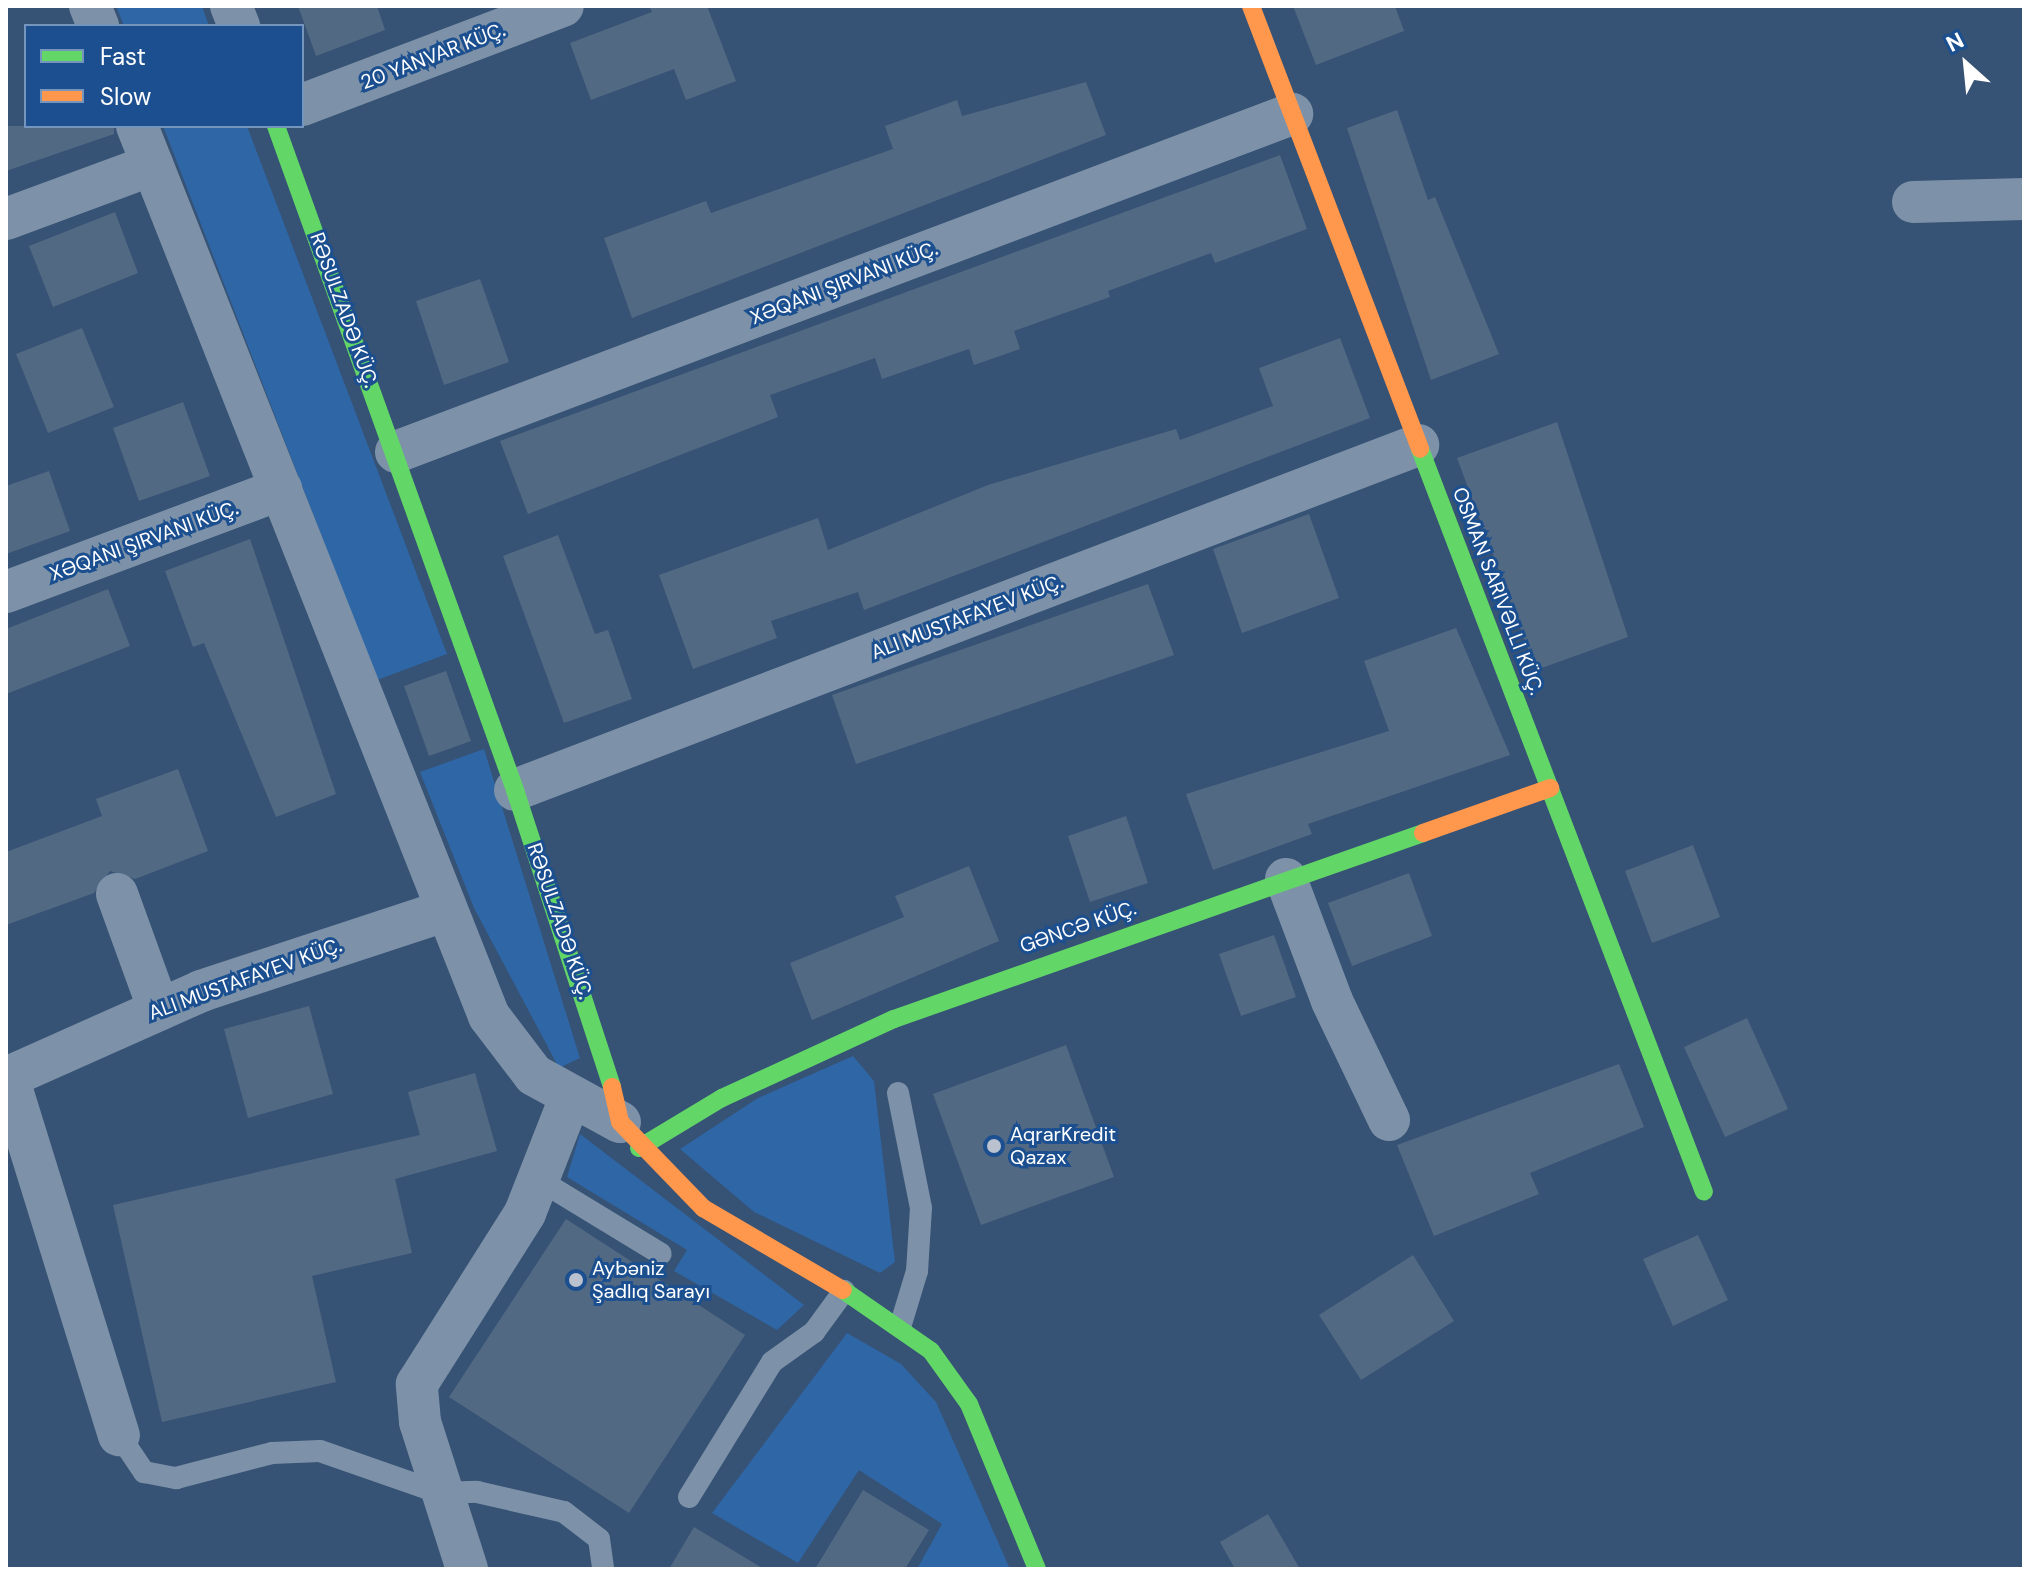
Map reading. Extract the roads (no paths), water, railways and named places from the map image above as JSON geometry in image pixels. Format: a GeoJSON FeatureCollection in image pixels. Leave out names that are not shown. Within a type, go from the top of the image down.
{"type":"FeatureCollection","features":[{"type":"Feature","properties":{"kind":"street","name":"20 YANVAR KÜÇ."},"geometry":{"type":"LineString","coordinates":[[304,104],[563,6]]}},
{"type":"Feature","properties":{"kind":"street"},"geometry":{"type":"LineString","coordinates":[[1251,6],[1704,1192]]}},
{"type":"Feature","properties":{"kind":"street","name":"XƏQANI ŞIRVANI KÜÇ."},"geometry":{"type":"LineString","coordinates":[[396,452],[1292,114]]}},
{"type":"Feature","properties":{"kind":"street"},"geometry":{"type":"LineString","coordinates":[[138,128],[445,911],[511,1053],[570,1098],[629,1135],[703,1208],[901,1324],[951,1373],[969,1404],[1037,1569]]}},
{"type":"Feature","properties":{"kind":"street","name":"RƏSULZADƏ KÜÇ."},"geometry":{"type":"LineString","coordinates":[[277,128],[396,452],[515,790],[602,1042],[629,1135]]}},
{"type":"Feature","properties":{"kind":"street"},"geometry":{"type":"LineString","coordinates":[[6,219],[152,165]]}},
{"type":"Feature","properties":{"kind":"street"},"geometry":{"type":"LineString","coordinates":[[1913,202],[2024,199]]}},
{"type":"Feature","properties":{"kind":"street"},"geometry":{"type":"LineString","coordinates":[[515,790],[1418,445]]}},
{"type":"Feature","properties":{"kind":"street","name":"XƏQANI ŞIRVANI KÜÇ."},"geometry":{"type":"LineString","coordinates":[[6,592],[281,489]]}},
{"type":"Feature","properties":{"kind":"street","name":"GƏNCƏ KÜÇ."},"geometry":{"type":"LineString","coordinates":[[629,1135],[722,1098],[894,1019],[1550,788]]}},
{"type":"Feature","properties":{"kind":"street"},"geometry":{"type":"LineString","coordinates":[[1286,879],[1332,1001],[1389,1120]]}},
{"type":"Feature","properties":{"kind":"street"},"geometry":{"type":"LineString","coordinates":[[117,894],[159,1010]]}},
{"type":"Feature","properties":{"kind":"street"},"geometry":{"type":"LineString","coordinates":[[119,1435],[7,1078],[159,1010],[445,911]]}},
{"type":"Feature","properties":{"kind":"street"},"geometry":{"type":"LineString","coordinates":[[467,1569],[440,1493],[417,1384],[541,1181],[570,1098]]}},
{"type":"Feature","properties":{"kind":"lane"},"geometry":{"type":"LineString","coordinates":[[898,1093],[921,1208],[917,1271],[901,1324]]}},
{"type":"Feature","properties":{"kind":"lane"},"geometry":{"type":"LineString","coordinates":[[541,1181],[661,1254]]}},
{"type":"Feature","properties":{"kind":"lane"},"geometry":{"type":"LineString","coordinates":[[689,1497],[772,1362],[814,1332],[844,1291]]}},
{"type":"Feature","properties":{"kind":"lane"},"geometry":{"type":"LineString","coordinates":[[119,1435],[144,1472],[176,1478],[272,1453],[320,1451],[440,1493],[477,1492],[564,1512],[599,1539],[603,1569]]}},
{"type":"Feature","properties":{"kind":"place","name":"AqrarKredit Qazax"},"geometry":{"type":"Point","coordinates":[994,1146]}},
{"type":"Feature","properties":{"kind":"place","name":"Aybəniz Şadlıq Sarayı"},"geometry":{"type":"Point","coordinates":[576,1280]}}]}
